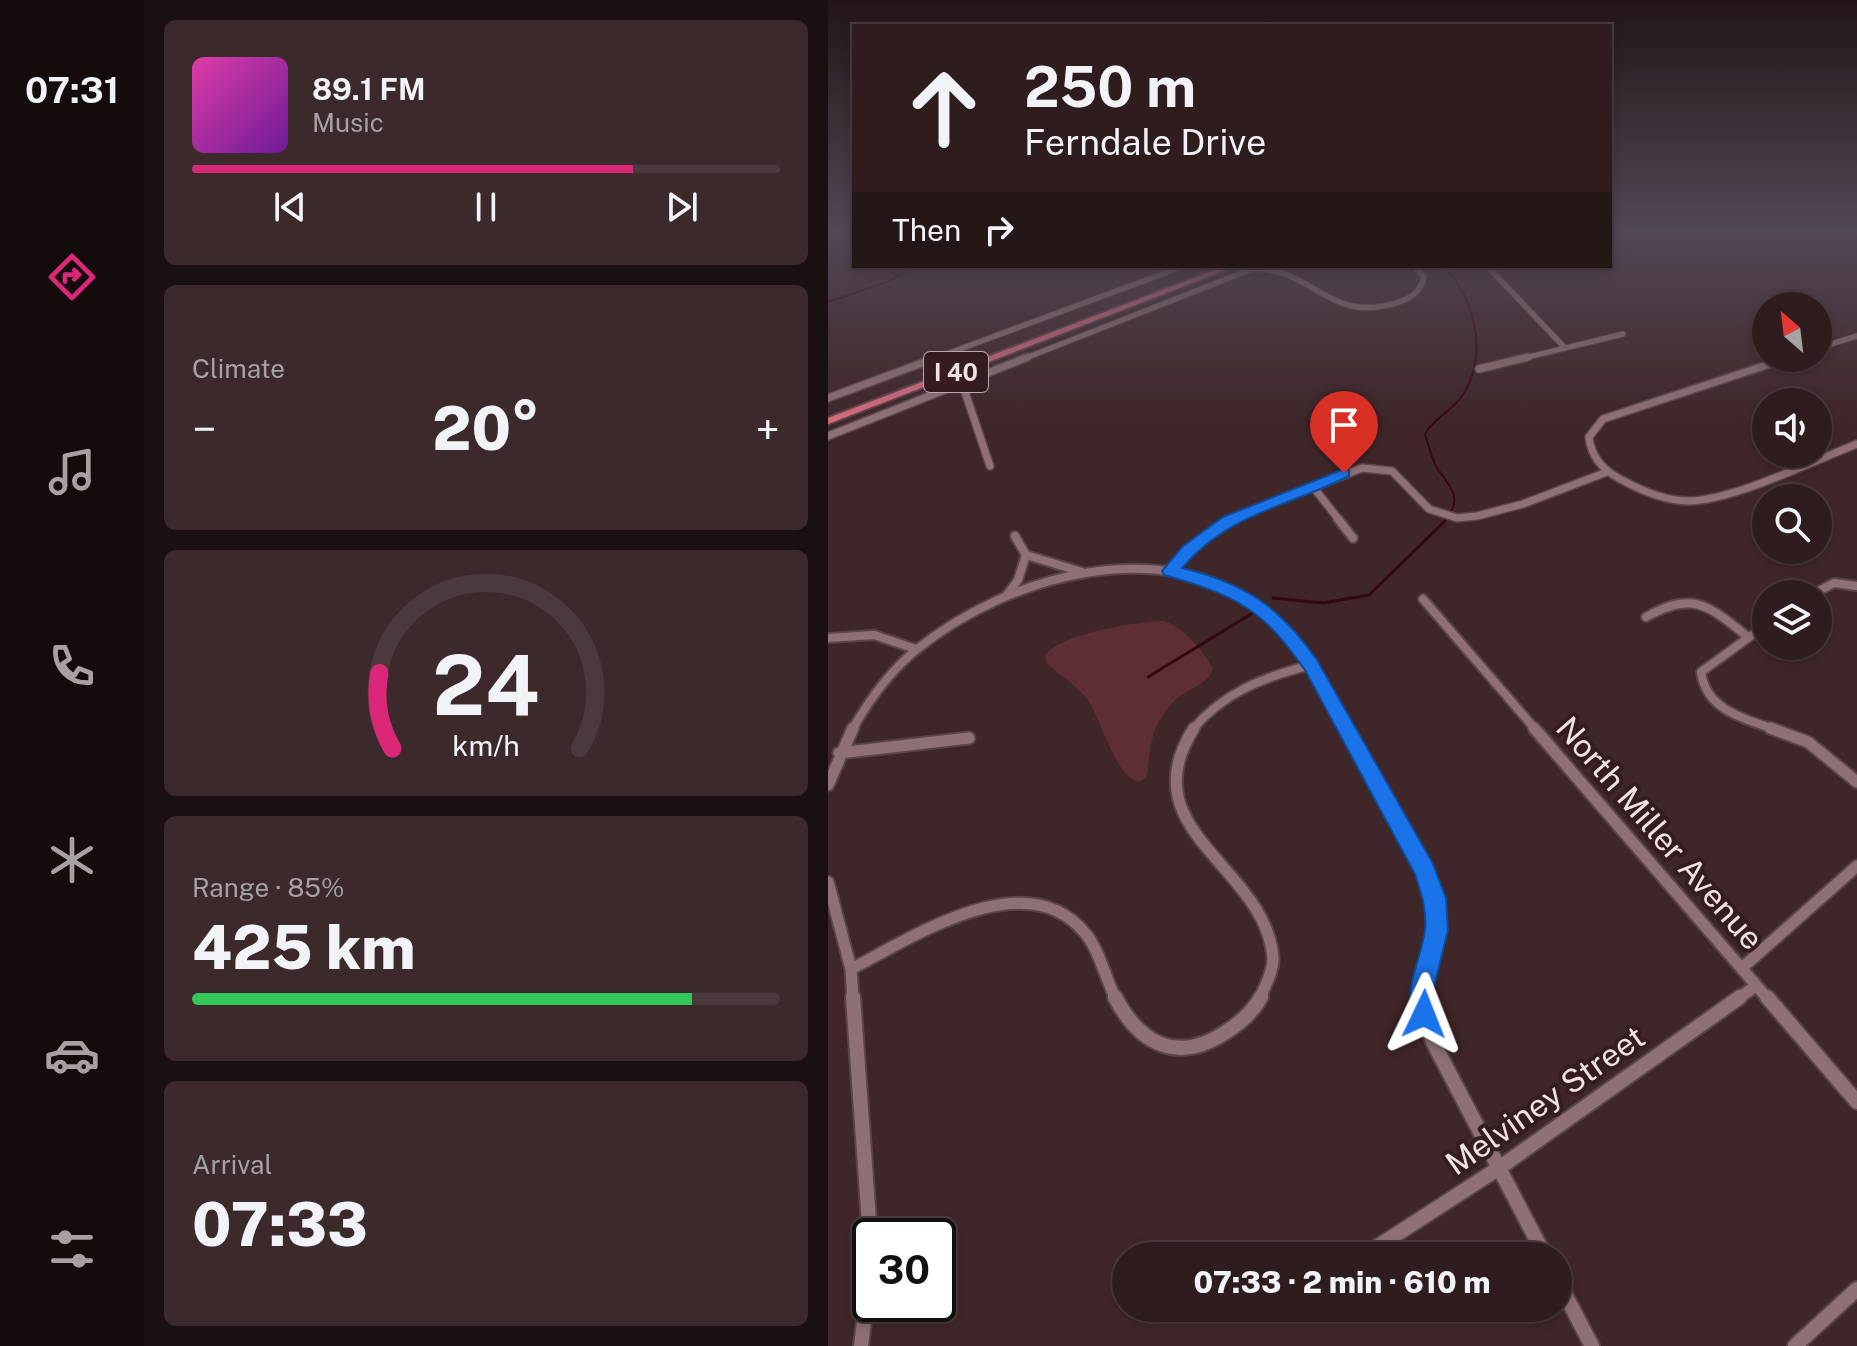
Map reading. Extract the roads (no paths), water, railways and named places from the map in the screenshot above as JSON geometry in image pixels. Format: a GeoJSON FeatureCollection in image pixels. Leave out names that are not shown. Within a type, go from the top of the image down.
{"type":"FeatureCollection","features":[{"type":"Feature","properties":{"kind":"highway","name":"I 40"},"geometry":{"type":"LineString","coordinates":[[828,412],[1134,296]]}},
{"type":"Feature","properties":{"kind":"highway","name":"I 40"},"geometry":{"type":"LineString","coordinates":[[828,421],[1154,296]]}},
{"type":"Feature","properties":{"kind":"street"},"geometry":{"type":"LineString","coordinates":[[828,398],[1104,296]]}},
{"type":"Feature","properties":{"kind":"street"},"geometry":{"type":"LineString","coordinates":[[828,436],[1186,296]]}},
{"type":"Feature","properties":{"kind":"street"},"geometry":{"type":"LineString","coordinates":[[1323,296],[1344,307],[1364,310],[1399,303],[1409,296]]}},
{"type":"Feature","properties":{"kind":"street"},"geometry":{"type":"LineString","coordinates":[[1515,296],[1565,348]]}},
{"type":"Feature","properties":{"kind":"street"},"geometry":{"type":"LineString","coordinates":[[1479,369],[1623,334]]}},
{"type":"Feature","properties":{"kind":"street"},"geometry":{"type":"LineString","coordinates":[[1832,344],[1857,336]]}},
{"type":"Feature","properties":{"kind":"street"},"geometry":{"type":"LineString","coordinates":[[1752,370],[1603,419],[1589,437],[1590,449],[1607,472],[1623,483],[1656,496],[1688,501],[1710,499],[1857,444]]}},
{"type":"Feature","properties":{"kind":"street"},"geometry":{"type":"LineString","coordinates":[[962,383],[990,466]]}},
{"type":"Feature","properties":{"kind":"street"},"geometry":{"type":"LineString","coordinates":[[1170,571],[1188,550],[1228,520],[1271,501],[1314,488],[1344,473],[1380,467],[1401,475],[1430,510],[1456,519],[1470,519],[1607,472]]}},
{"type":"Feature","properties":{"kind":"street"},"geometry":{"type":"LineString","coordinates":[[1314,488],[1353,538]]}},
{"type":"Feature","properties":{"kind":"street"},"geometry":{"type":"LineString","coordinates":[[1015,536],[1026,555],[1085,573]]}},
{"type":"Feature","properties":{"kind":"street"},"geometry":{"type":"LineString","coordinates":[[1007,595],[1018,580],[1026,555]]}},
{"type":"Feature","properties":{"kind":"street"},"geometry":{"type":"LineString","coordinates":[[828,785],[856,719],[879,688],[916,649],[1007,595],[1040,583],[1085,573],[1170,571],[1224,587],[1263,609],[1289,634],[1311,665],[1430,884],[1435,898],[1436,930],[1422,987],[1424,1014],[1433,1042],[1538,1242]]}},
{"type":"Feature","properties":{"kind":"street"},"geometry":{"type":"LineString","coordinates":[[1832,584],[1857,586]]}},
{"type":"Feature","properties":{"kind":"street","name":"North Miller Avenue"},"geometry":{"type":"LineString","coordinates":[[1423,599],[1857,1102]]}},
{"type":"Feature","properties":{"kind":"street"},"geometry":{"type":"LineString","coordinates":[[1646,617],[1673,602],[1693,602],[1713,610],[1748,637]]}},
{"type":"Feature","properties":{"kind":"street"},"geometry":{"type":"LineString","coordinates":[[828,638],[872,634],[897,639],[916,649]]}},
{"type":"Feature","properties":{"kind":"street"},"geometry":{"type":"LineString","coordinates":[[1752,634],[1701,672],[1700,683],[1706,696],[1718,707],[1808,742],[1857,782]]}},
{"type":"Feature","properties":{"kind":"street"},"geometry":{"type":"LineString","coordinates":[[851,969],[983,907],[1013,903],[1041,906],[1065,916],[1085,933],[1096,950],[1118,1006],[1143,1037],[1165,1048],[1192,1049],[1217,1039],[1259,1001],[1271,972],[1272,943],[1264,918],[1179,810],[1174,787],[1175,764],[1184,741],[1203,715],[1228,695],[1256,680],[1311,665]]}},
{"type":"Feature","properties":{"kind":"street"},"geometry":{"type":"LineString","coordinates":[[839,753],[969,738]]}},
{"type":"Feature","properties":{"kind":"street"},"geometry":{"type":"LineString","coordinates":[[1742,968],[1857,866]]}},
{"type":"Feature","properties":{"kind":"street"},"geometry":{"type":"LineString","coordinates":[[828,882],[851,969],[869,1218]]}},
{"type":"Feature","properties":{"kind":"street","name":"Melviney Street"},"geometry":{"type":"LineString","coordinates":[[1385,1242],[1499,1168],[1756,986]]}},
{"type":"Feature","properties":{"kind":"street"},"geometry":{"type":"LineString","coordinates":[[1795,1346],[1857,1289]]}},
{"type":"Feature","properties":{"kind":"street"},"geometry":{"type":"LineString","coordinates":[[1572,1308],[1592,1346]]}},
{"type":"Feature","properties":{"kind":"street"},"geometry":{"type":"LineString","coordinates":[[861,1346],[864,1322]]}},
{"type":"Feature","properties":{"kind":"waterway"},"geometry":{"type":"LineString","coordinates":[[828,302],[846,296]]}},
{"type":"Feature","properties":{"kind":"waterway"},"geometry":{"type":"LineString","coordinates":[[1450,513],[1453,494],[1436,466],[1425,434],[1455,404],[1471,378],[1476,344],[1470,309],[1464,296]]}},
{"type":"Feature","properties":{"kind":"waterway"},"geometry":{"type":"LineString","coordinates":[[1273,598],[1323,603],[1369,595],[1445,521]]}},
{"type":"Feature","properties":{"kind":"waterway"},"geometry":{"type":"LineString","coordinates":[[1148,677],[1251,614]]}}]}
